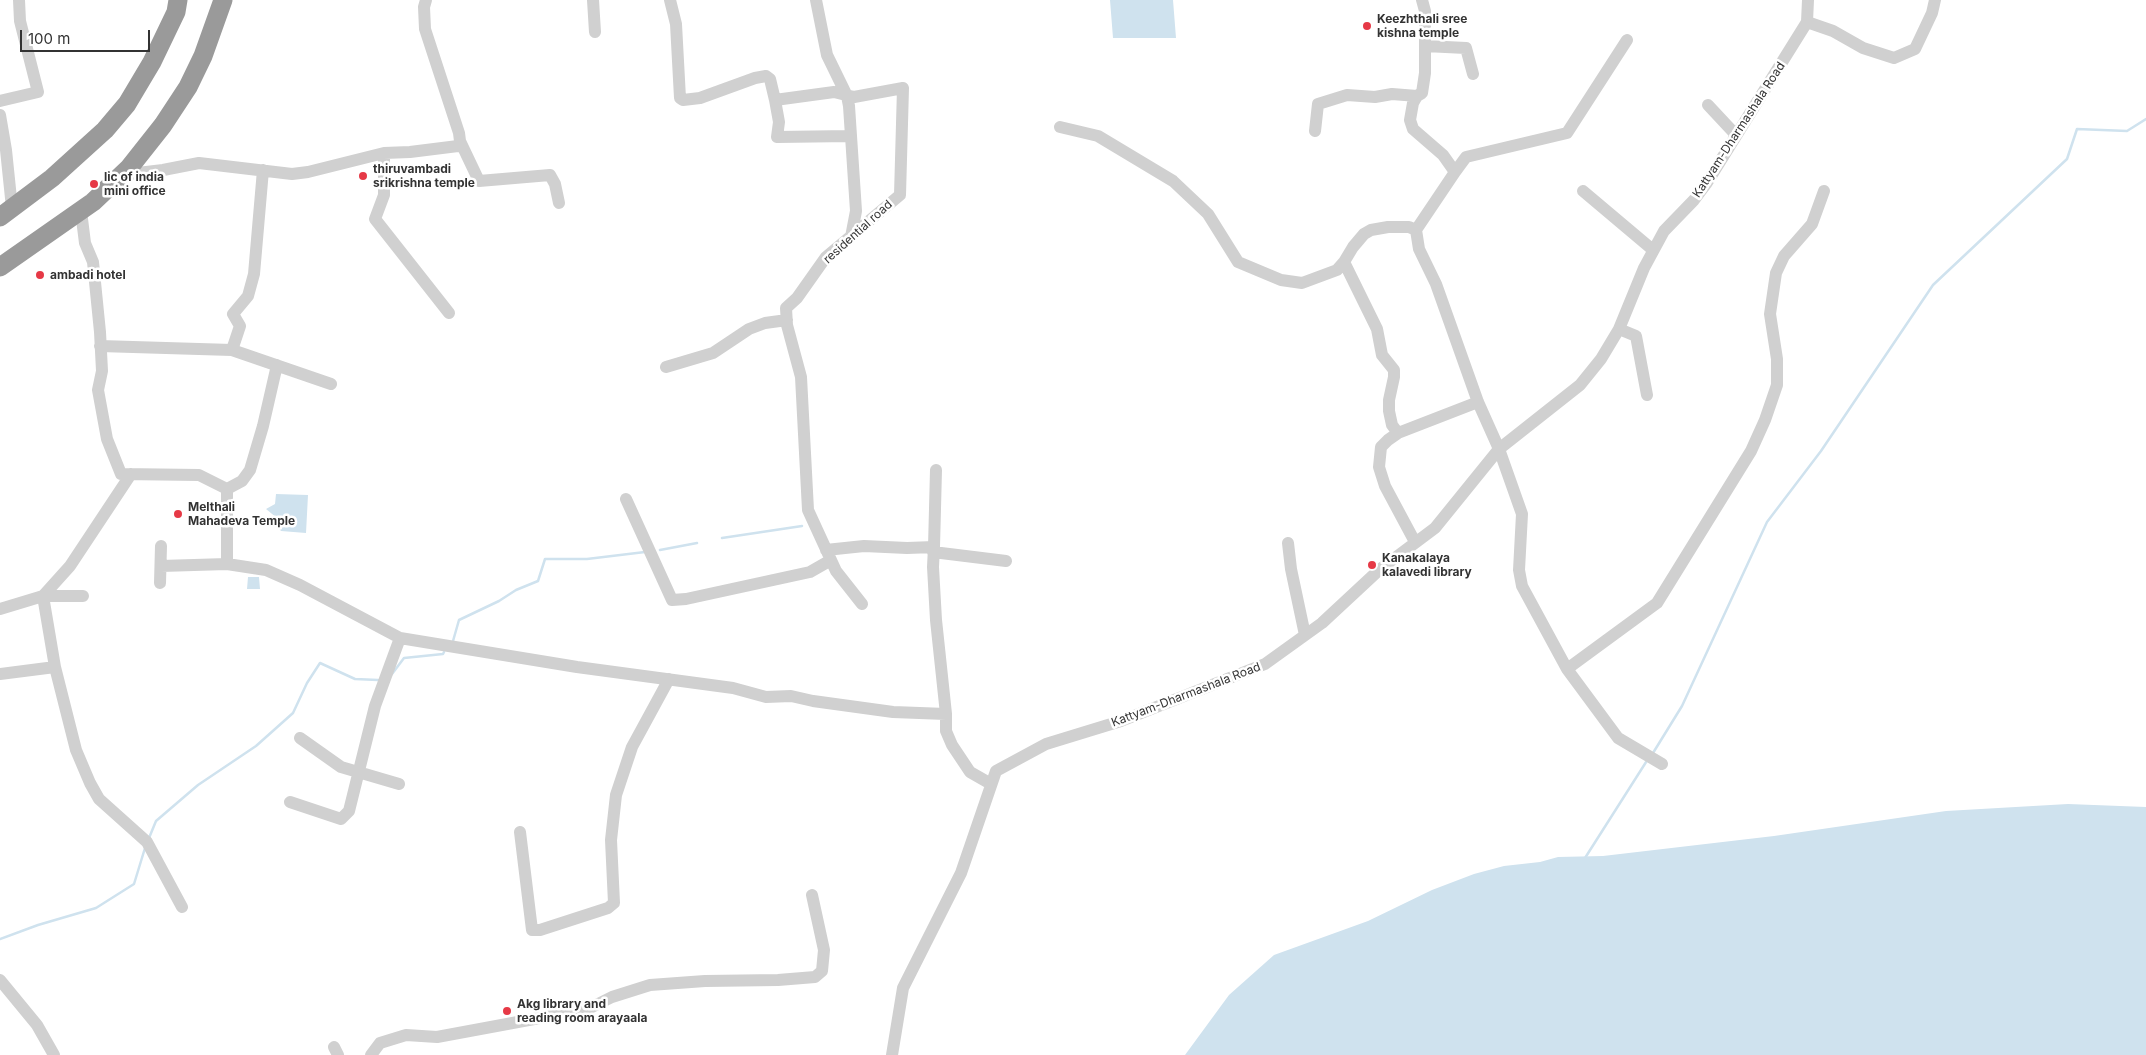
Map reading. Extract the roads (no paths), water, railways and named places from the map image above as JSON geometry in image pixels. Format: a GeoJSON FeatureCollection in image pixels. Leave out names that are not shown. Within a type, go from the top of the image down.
{"type":"FeatureCollection","features":[{"type":"Feature","properties":{"kind":"highway"},"geometry":{"type":"LineString","coordinates":[[6,213],[52,178],[105,130],[127,104],[152,62],[176,12],[178,0]]}},
{"type":"Feature","properties":{"kind":"highway"},"geometry":{"type":"LineString","coordinates":[[0,267],[81,210],[121,175],[163,125],[188,87],[206,48],[223,0]]}},
{"type":"Feature","properties":{"kind":"street"},"geometry":{"type":"LineString","coordinates":[[0,101],[38,92],[20,21],[19,0]]}},
{"type":"Feature","properties":{"kind":"street"},"geometry":{"type":"LineString","coordinates":[[426,0],[424,7],[425,29],[460,142],[479,181],[550,174],[555,184],[558,203]]}},
{"type":"Feature","properties":{"kind":"street"},"geometry":{"type":"LineString","coordinates":[[593,0],[595,32]]}},
{"type":"Feature","properties":{"kind":"street"},"geometry":{"type":"LineString","coordinates":[[670,0],[676,24],[680,98],[683,100],[700,98],[754,78],[766,76],[770,79],[779,122],[777,137],[850,136]]}},
{"type":"Feature","properties":{"kind":"street"},"geometry":{"type":"LineString","coordinates":[[816,0],[828,55],[847,96],[856,211],[852,237]]}},
{"type":"Feature","properties":{"kind":"street"},"geometry":{"type":"LineString","coordinates":[[1422,0],[1425,11],[1424,87],[1422,93],[1417,96],[1413,103],[1410,120],[1414,129],[1443,155],[1455,172]]}},
{"type":"Feature","properties":{"kind":"street","name":"Kattyam-Dharmashala Road"},"geometry":{"type":"LineString","coordinates":[[892,1055],[903,988],[961,873],[996,771],[1046,744],[1121,721],[1265,664],[1322,623],[1379,570],[1435,528],[1499,449],[1580,385],[1601,359],[1619,329],[1653,250],[1664,231],[1694,200],[1807,22],[1808,0]]}},
{"type":"Feature","properties":{"kind":"street"},"geometry":{"type":"LineString","coordinates":[[1807,22],[1833,31],[1870,50],[1894,58],[1915,49],[1932,14],[1936,0]]}},
{"type":"Feature","properties":{"kind":"street"},"geometry":{"type":"LineString","coordinates":[[1628,40],[1567,133],[1466,157],[1416,230],[1419,249],[1436,284],[1478,402],[1499,449],[1522,514],[1519,570],[1522,586],[1567,669],[1618,738],[1654,759]]}},
{"type":"Feature","properties":{"kind":"street"},"geometry":{"type":"LineString","coordinates":[[1425,46],[1466,48],[1473,74]]}},
{"type":"Feature","properties":{"kind":"street","name":"residential road"},"geometry":{"type":"LineString","coordinates":[[775,100],[834,92],[847,96],[862,96],[903,88],[900,195],[826,257],[797,298],[786,308],[787,320]]}},
{"type":"Feature","properties":{"kind":"street"},"geometry":{"type":"LineString","coordinates":[[1315,130],[1318,104],[1347,94],[1375,97],[1392,94],[1417,96]]}},
{"type":"Feature","properties":{"kind":"street"},"geometry":{"type":"LineString","coordinates":[[1708,105],[1736,135]]}},
{"type":"Feature","properties":{"kind":"street"},"geometry":{"type":"LineString","coordinates":[[0,115],[6,213]]}},
{"type":"Feature","properties":{"kind":"street"},"geometry":{"type":"LineString","coordinates":[[1060,127],[1098,136],[1173,181],[1208,214],[1238,262],[1281,280],[1302,283],[1336,270],[1344,262],[1358,240],[1371,230],[1402,226],[1416,230]]}},
{"type":"Feature","properties":{"kind":"street"},"geometry":{"type":"LineString","coordinates":[[121,175],[199,163],[292,174],[308,172],[384,153],[458,146],[460,142]]}},
{"type":"Feature","properties":{"kind":"street"},"geometry":{"type":"LineString","coordinates":[[384,153],[384,195],[376,219],[449,314]]}},
{"type":"Feature","properties":{"kind":"street"},"geometry":{"type":"LineString","coordinates":[[232,350],[240,326],[233,314],[248,296],[254,274],[263,170]]}},
{"type":"Feature","properties":{"kind":"street"},"geometry":{"type":"LineString","coordinates":[[1567,669],[1657,604],[1751,451],[1765,420],[1777,385],[1777,359],[1770,314],[1776,273],[1784,256],[1812,224],[1824,190]]}},
{"type":"Feature","properties":{"kind":"street"},"geometry":{"type":"LineString","coordinates":[[1583,191],[1653,250]]}},
{"type":"Feature","properties":{"kind":"street"},"geometry":{"type":"LineString","coordinates":[[81,210],[84,243],[93,262],[102,370],[98,390],[107,439],[121,474],[199,475],[227,489]]}},
{"type":"Feature","properties":{"kind":"street"},"geometry":{"type":"LineString","coordinates":[[1344,262],[1377,329],[1382,355],[1394,370],[1389,411],[1392,425],[1398,432]]}},
{"type":"Feature","properties":{"kind":"street"},"geometry":{"type":"LineString","coordinates":[[666,367],[712,352],[749,329],[765,323],[787,320],[801,377],[808,510],[836,572],[862,604]]}},
{"type":"Feature","properties":{"kind":"street"},"geometry":{"type":"LineString","coordinates":[[1619,329],[1636,336],[1647,395]]}},
{"type":"Feature","properties":{"kind":"street"},"geometry":{"type":"LineString","coordinates":[[100,346],[232,350],[331,384]]}},
{"type":"Feature","properties":{"kind":"street"},"geometry":{"type":"LineString","coordinates":[[227,489],[242,481],[250,470],[263,426],[277,365]]}},
{"type":"Feature","properties":{"kind":"street"},"geometry":{"type":"LineString","coordinates":[[1415,542],[1385,486],[1379,467],[1381,447],[1398,432],[1478,402]]}},
{"type":"Feature","properties":{"kind":"street"},"geometry":{"type":"LineString","coordinates":[[936,470],[933,550],[937,640],[946,714],[946,731],[952,745],[970,772],[991,784]]}},
{"type":"Feature","properties":{"kind":"street"},"geometry":{"type":"LineString","coordinates":[[43,596],[70,566],[131,474]]}},
{"type":"Feature","properties":{"kind":"street"},"geometry":{"type":"LineString","coordinates":[[227,489],[227,564]]}},
{"type":"Feature","properties":{"kind":"street"},"geometry":{"type":"LineString","coordinates":[[626,499],[672,600],[686,599],[810,572],[829,555],[864,546],[933,550],[1006,561]]}},
{"type":"Feature","properties":{"kind":"street"},"geometry":{"type":"LineString","coordinates":[[1288,543],[1291,569],[1305,635]]}},
{"type":"Feature","properties":{"kind":"street"},"geometry":{"type":"LineString","coordinates":[[160,583],[162,546]]}},
{"type":"Feature","properties":{"kind":"street"},"geometry":{"type":"LineString","coordinates":[[161,566],[227,564],[266,570],[300,585],[400,638],[577,667],[733,688],[766,697],[791,696],[813,701],[893,712],[946,714]]}},
{"type":"Feature","properties":{"kind":"street"},"geometry":{"type":"LineString","coordinates":[[43,596],[55,667],[76,750],[90,783],[100,799],[147,842],[182,907]]}},
{"type":"Feature","properties":{"kind":"street"},"geometry":{"type":"LineString","coordinates":[[0,609],[43,596],[82,596]]}},
{"type":"Feature","properties":{"kind":"street"},"geometry":{"type":"LineString","coordinates":[[290,802],[341,819],[349,811],[375,706],[400,638]]}},
{"type":"Feature","properties":{"kind":"street"},"geometry":{"type":"LineString","coordinates":[[0,674],[55,667]]}},
{"type":"Feature","properties":{"kind":"street"},"geometry":{"type":"LineString","coordinates":[[520,832],[532,930],[540,930],[608,908],[614,903],[611,840],[616,795],[632,747],[669,680]]}},
{"type":"Feature","properties":{"kind":"street"},"geometry":{"type":"LineString","coordinates":[[300,738],[341,767],[400,784]]}},
{"type":"Feature","properties":{"kind":"street"},"geometry":{"type":"LineString","coordinates":[[371,1055],[380,1043],[406,1035],[437,1037],[588,1009],[612,997],[650,985],[815,977],[822,971],[824,950],[812,895]]}},
{"type":"Feature","properties":{"kind":"street"},"geometry":{"type":"LineString","coordinates":[[0,980],[37,1025],[54,1055]]}},
{"type":"Feature","properties":{"kind":"water"},"geometry":{"type":"Polygon","coordinates":[[[1110,0],[1173,0],[1176,38],[1113,38],[1110,0]]]}},
{"type":"Feature","properties":{"kind":"water"},"geometry":{"type":"Polygon","coordinates":[[[276,494],[308,495],[306,533],[281,531],[277,526],[277,518],[266,509],[275,504],[276,494]]]}},
{"type":"Feature","properties":{"kind":"water"},"geometry":{"type":"Polygon","coordinates":[[[248,577],[259,577],[260,589],[247,589],[248,577]]]}},
{"type":"Feature","properties":{"kind":"water"},"geometry":{"type":"Polygon","coordinates":[[[2068,804],[2146,807],[2146,1055],[1185,1055],[1229,995],[1274,955],[1368,921],[1432,890],[1474,874],[1504,866],[1540,862],[1558,857],[1603,856],[1774,836],[1946,811],[2068,804]]]}},
{"type":"Feature","properties":{"kind":"waterway"},"geometry":{"type":"LineString","coordinates":[[1653,753],[1682,706],[1767,522],[1821,451],[1933,285],[2067,159],[2077,129],[2127,131],[2146,119]]}},
{"type":"Feature","properties":{"kind":"waterway"},"geometry":{"type":"LineString","coordinates":[[722,538],[802,526]]}},
{"type":"Feature","properties":{"kind":"waterway"},"geometry":{"type":"LineString","coordinates":[[660,550],[697,543]]}},
{"type":"Feature","properties":{"kind":"waterway"},"geometry":{"type":"LineString","coordinates":[[453,641],[459,620],[499,601],[516,590],[538,581],[545,559],[587,559],[645,552]]}},
{"type":"Feature","properties":{"kind":"waterway"},"geometry":{"type":"LineString","coordinates":[[392,674],[404,658],[443,654],[444,652]]}},
{"type":"Feature","properties":{"kind":"waterway"},"geometry":{"type":"LineString","coordinates":[[149,838],[156,821],[198,785],[256,746],[293,713],[307,683],[320,663],[355,679],[378,680]]}},
{"type":"Feature","properties":{"kind":"waterway"},"geometry":{"type":"LineString","coordinates":[[1585,858],[1648,759]]}},
{"type":"Feature","properties":{"kind":"waterway"},"geometry":{"type":"LineString","coordinates":[[0,939],[38,925],[96,908],[134,884],[145,848]]}},
{"type":"Feature","properties":{"kind":"place","name":"Keezhthali sree kishna temple"},"geometry":{"type":"Point","coordinates":[1367,26]}},
{"type":"Feature","properties":{"kind":"place","name":"thiruvambadi srikrishna temple"},"geometry":{"type":"Point","coordinates":[363,176]}},
{"type":"Feature","properties":{"kind":"place","name":"lic of india mini office"},"geometry":{"type":"Point","coordinates":[94,184]}},
{"type":"Feature","properties":{"kind":"place","name":"ambadi hotel"},"geometry":{"type":"Point","coordinates":[40,275]}},
{"type":"Feature","properties":{"kind":"place","name":"Melthali Mahadeva Temple"},"geometry":{"type":"Point","coordinates":[178,514]}},
{"type":"Feature","properties":{"kind":"place","name":"Kanakalaya kalavedi library"},"geometry":{"type":"Point","coordinates":[1372,565]}},
{"type":"Feature","properties":{"kind":"place","name":"Akg library and reading room arayaala"},"geometry":{"type":"Point","coordinates":[507,1011]}}]}
